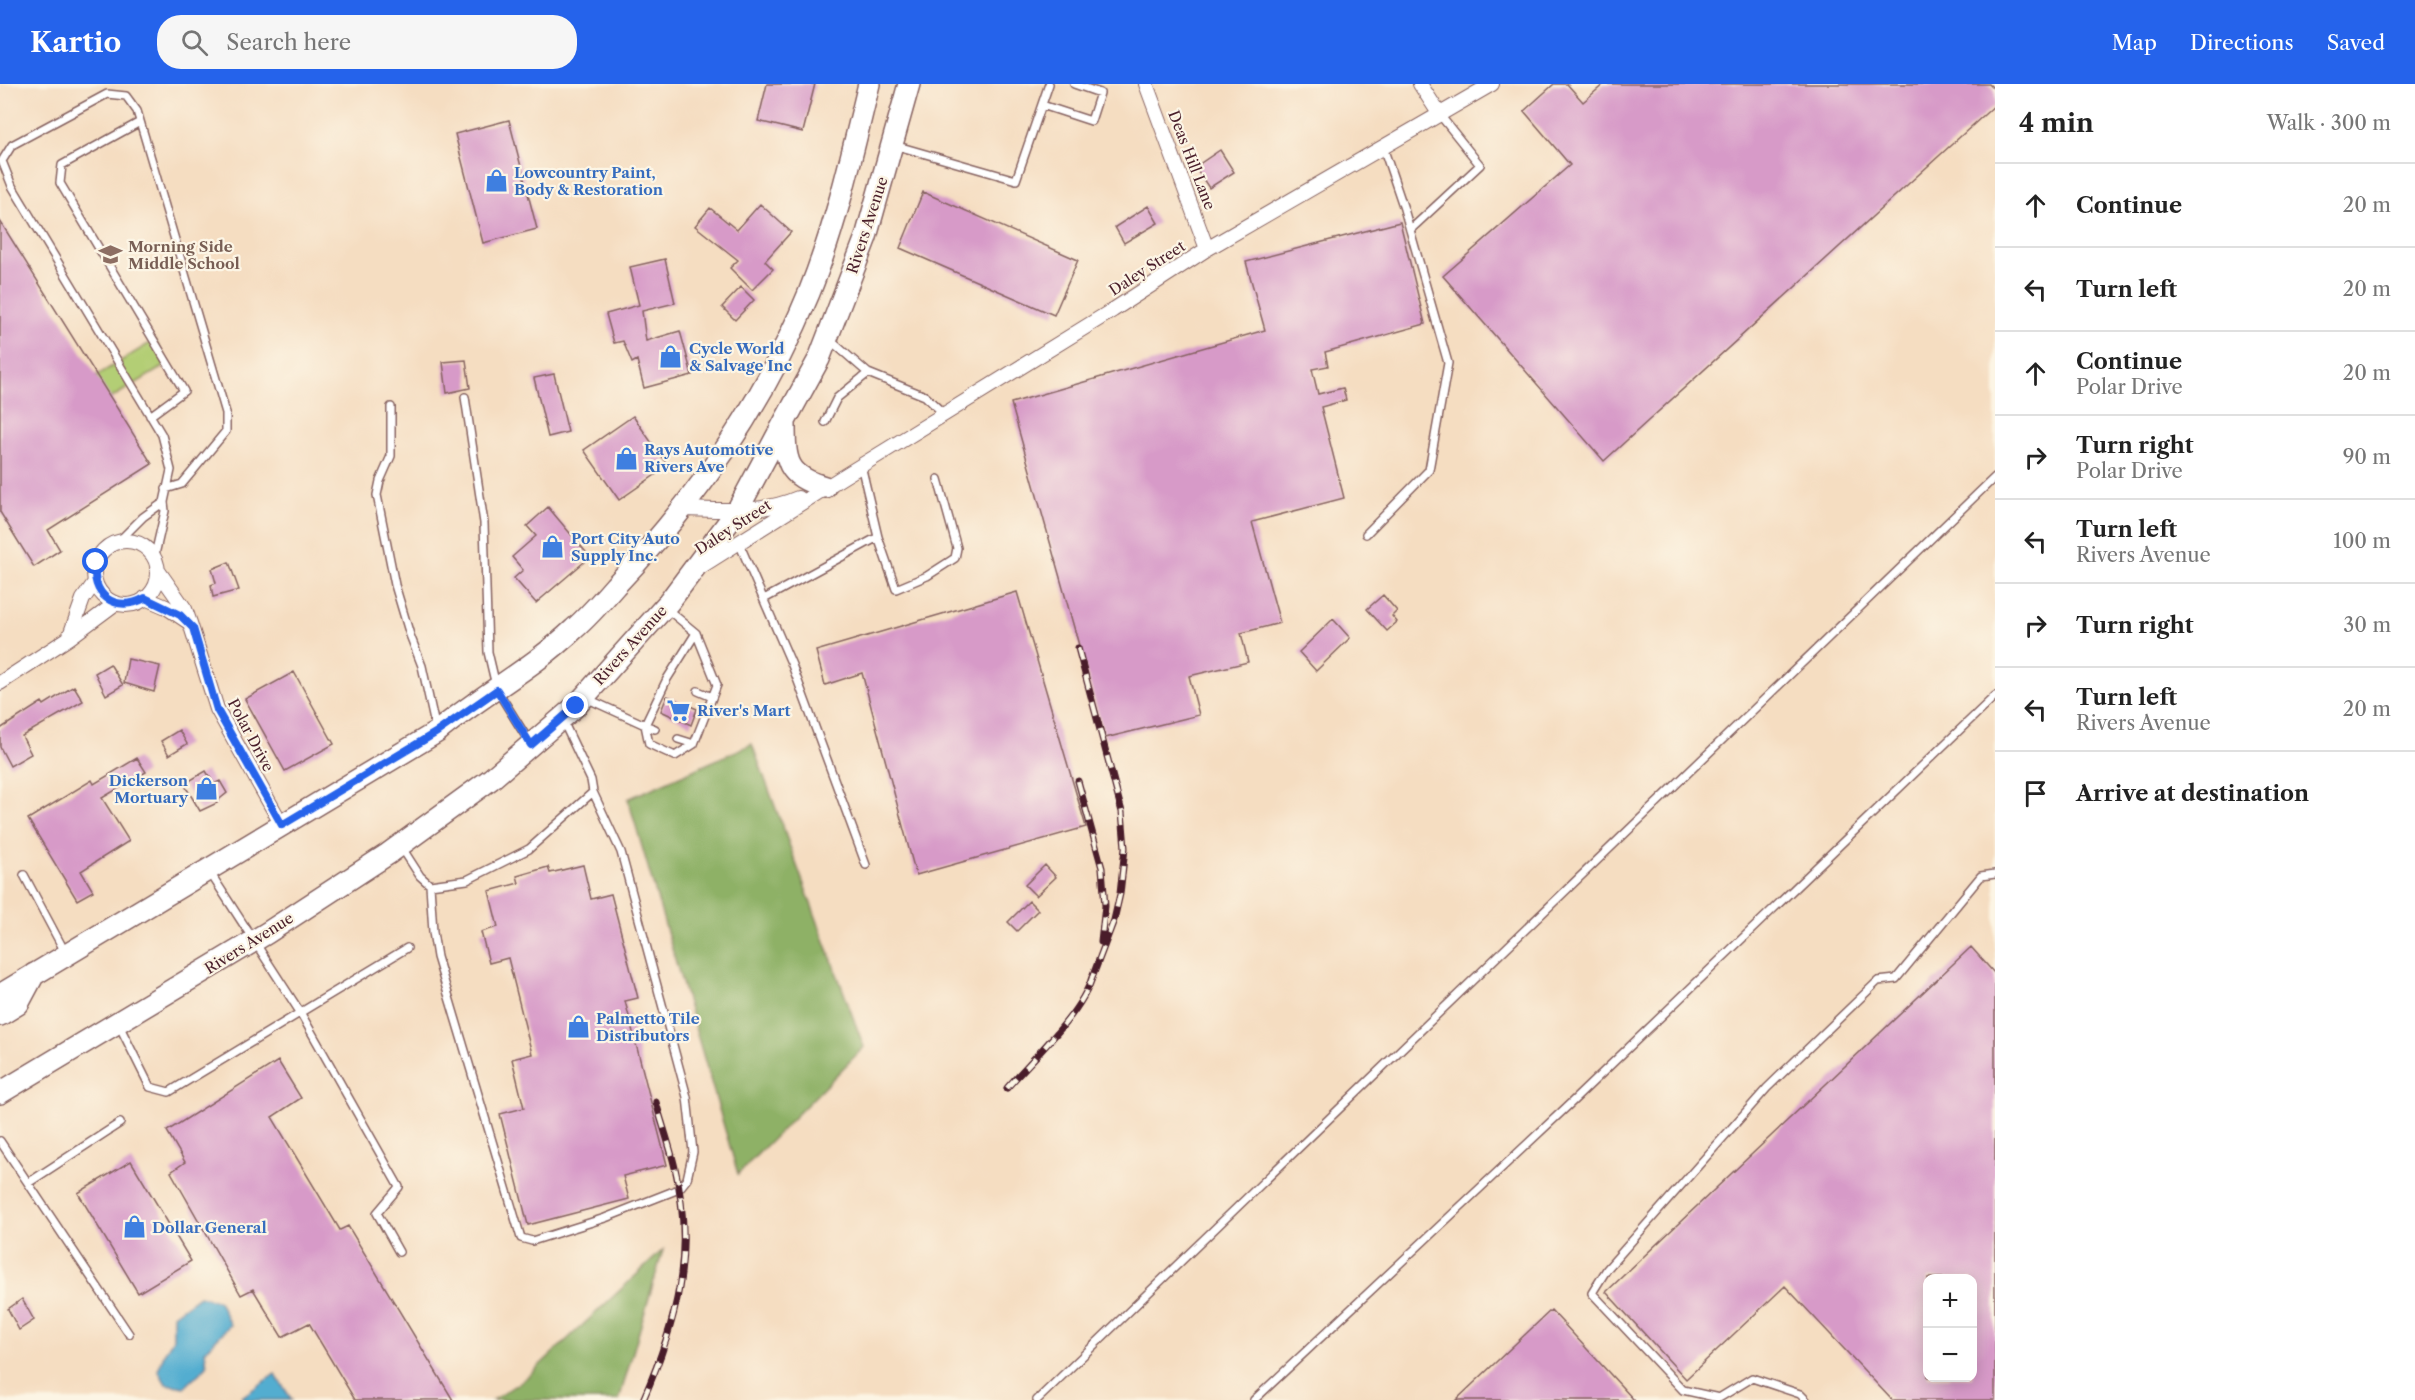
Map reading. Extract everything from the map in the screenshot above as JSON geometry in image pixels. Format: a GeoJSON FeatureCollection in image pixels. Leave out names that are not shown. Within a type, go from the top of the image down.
{"type":"FeatureCollection","features":[{"type":"Feature","properties":{"kind":"main road"},"geometry":{"type":"LineString","coordinates":[[0,995],[437,732],[497,690],[574,630],[653,546],[684,509],[758,396],[795,324],[828,239],[869,84]]}},
{"type":"Feature","properties":{"kind":"main road","name":"Rivers Avenue"},"geometry":{"type":"LineString","coordinates":[[2,1091],[253,941],[400,844],[491,779],[576,706],[664,607],[737,511],[819,358],[866,237],[909,84]]}},
{"type":"Feature","properties":{"kind":"main road"},"geometry":{"type":"LineString","coordinates":[[785,421],[788,463],[796,475],[809,483],[825,487]]}},
{"type":"Feature","properties":{"kind":"main road"},"geometry":{"type":"LineString","coordinates":[[0,1015],[18,1004],[34,974]]}},
{"type":"Feature","properties":{"kind":"street","name":"Deas Hill Lane"},"geometry":{"type":"LineString","coordinates":[[1146,84],[1208,249]]}},
{"type":"Feature","properties":{"kind":"street"},"geometry":{"type":"LineString","coordinates":[[1420,84],[1440,115]]}},
{"type":"Feature","properties":{"kind":"street","name":"Daley Street"},"geometry":{"type":"LineString","coordinates":[[689,574],[1208,249],[1492,84]]}},
{"type":"Feature","properties":{"kind":"street","name":"Daley Street"},"geometry":{"type":"LineString","coordinates":[[684,509],[737,511],[767,509],[825,487]]}},
{"type":"Feature","properties":{"kind":"street"},"geometry":{"type":"LineString","coordinates":[[0,665],[4,680],[69,638],[116,603],[136,603],[145,598],[152,590],[156,580],[156,564],[148,550],[129,541],[108,546],[96,562],[95,582],[100,591],[116,603]]}},
{"type":"Feature","properties":{"kind":"street","name":"Polar Drive"},"geometry":{"type":"LineString","coordinates":[[156,564],[185,609],[217,710],[282,825]]}},
{"type":"Feature","properties":{"kind":"street"},"geometry":{"type":"LineString","coordinates":[[69,638],[83,599],[95,582]]}},
{"type":"Feature","properties":{"kind":"street"},"geometry":{"type":"LineString","coordinates":[[145,598],[166,607],[190,623]]}},
{"type":"Feature","properties":{"kind":"lane"},"geometry":{"type":"LineString","coordinates":[[892,144],[1016,180],[1049,84]]}},
{"type":"Feature","properties":{"kind":"lane"},"geometry":{"type":"LineString","coordinates":[[1042,105],[1091,122],[1100,93],[1074,84]]}},
{"type":"Feature","properties":{"kind":"lane"},"geometry":{"type":"LineString","coordinates":[[156,564],[165,511],[166,489],[171,470],[162,435],[12,186],[2,161],[12,145],[107,94],[126,96],[137,111],[226,413],[226,431],[182,484],[166,489]]}},
{"type":"Feature","properties":{"kind":"lane"},"geometry":{"type":"LineString","coordinates":[[1410,230],[1480,165],[1440,115]]}},
{"type":"Feature","properties":{"kind":"lane"},"geometry":{"type":"LineString","coordinates":[[140,122],[62,165],[60,183],[184,391],[150,416]]}},
{"type":"Feature","properties":{"kind":"lane"},"geometry":{"type":"LineString","coordinates":[[1366,534],[1429,470],[1448,363],[1410,230],[1383,147]]}},
{"type":"Feature","properties":{"kind":"lane"},"geometry":{"type":"LineString","coordinates":[[827,338],[844,350],[868,373],[925,396],[944,414]]}},
{"type":"Feature","properties":{"kind":"lane"},"geometry":{"type":"LineString","coordinates":[[825,422],[837,398],[868,373]]}},
{"type":"Feature","properties":{"kind":"lane"},"geometry":{"type":"LineString","coordinates":[[465,397],[484,523],[488,652],[497,690],[531,745]]}},
{"type":"Feature","properties":{"kind":"lane"},"geometry":{"type":"LineString","coordinates":[[391,407],[391,456],[377,495],[395,585],[422,666],[437,732]]}},
{"type":"Feature","properties":{"kind":"lane"},"geometry":{"type":"LineString","coordinates":[[861,465],[878,537],[896,589],[927,576],[955,558],[957,548],[938,479]]}},
{"type":"Feature","properties":{"kind":"lane"},"geometry":{"type":"LineString","coordinates":[[1037,1400],[1995,477]]}},
{"type":"Feature","properties":{"kind":"lane"},"geometry":{"type":"LineString","coordinates":[[118,542],[143,517],[164,502]]}},
{"type":"Feature","properties":{"kind":"lane"},"geometry":{"type":"LineString","coordinates":[[764,599],[878,537]]}},
{"type":"Feature","properties":{"kind":"lane"},"geometry":{"type":"LineString","coordinates":[[739,543],[792,665],[866,865]]}},
{"type":"Feature","properties":{"kind":"lane"},"geometry":{"type":"LineString","coordinates":[[664,607],[696,633],[717,685],[694,744],[675,756],[649,744],[645,725],[667,679],[696,633]]}},
{"type":"Feature","properties":{"kind":"lane"},"geometry":{"type":"LineString","coordinates":[[667,679],[675,682]]}},
{"type":"Feature","properties":{"kind":"lane"},"geometry":{"type":"LineString","coordinates":[[698,691],[712,697]]}},
{"type":"Feature","properties":{"kind":"lane"},"geometry":{"type":"LineString","coordinates":[[583,696],[655,729]]}},
{"type":"Feature","properties":{"kind":"lane"},"geometry":{"type":"LineString","coordinates":[[1254,1400],[1582,1093],[1995,696]]}},
{"type":"Feature","properties":{"kind":"lane"},"geometry":{"type":"LineString","coordinates":[[400,844],[420,876],[430,885],[437,957],[521,1238],[532,1241],[542,1238],[605,1218],[679,1189],[687,1179],[693,1152],[687,1097],[621,852],[562,719]]}},
{"type":"Feature","properties":{"kind":"lane"},"geometry":{"type":"LineString","coordinates":[[678,739],[694,744]]}},
{"type":"Feature","properties":{"kind":"lane"},"geometry":{"type":"LineString","coordinates":[[430,885],[467,879],[529,849],[593,792]]}},
{"type":"Feature","properties":{"kind":"lane"},"geometry":{"type":"LineString","coordinates":[[208,869],[300,1012],[399,1187],[377,1214],[399,1252]]}},
{"type":"Feature","properties":{"kind":"lane"},"geometry":{"type":"LineString","coordinates":[[1806,1400],[1800,1394],[1752,1378],[1719,1398],[1683,1390],[1592,1293],[1607,1269],[1767,1088],[1878,981],[1896,980],[1981,876],[1995,874]]}},
{"type":"Feature","properties":{"kind":"lane"},"geometry":{"type":"LineString","coordinates":[[24,875],[67,954]]}},
{"type":"Feature","properties":{"kind":"lane"},"geometry":{"type":"LineString","coordinates":[[118,1022],[150,1087],[168,1092],[407,948]]}},
{"type":"Feature","properties":{"kind":"lane"},"geometry":{"type":"LineString","coordinates":[[28,1183],[120,1123]]}},
{"type":"Feature","properties":{"kind":"lane"},"geometry":{"type":"LineString","coordinates":[[0,1141],[129,1334]]}},
{"type":"Feature","properties":{"kind":"green space"},"geometry":{"type":"Polygon","coordinates":[[[155,340],[168,364],[80,417],[68,393],[155,340]]]}},
{"type":"Feature","properties":{"kind":"green space"},"geometry":{"type":"Polygon","coordinates":[[[752,744],[864,1047],[738,1174],[628,799],[752,744]]]}},
{"type":"Feature","properties":{"kind":"green space"},"geometry":{"type":"Polygon","coordinates":[[[663,1250],[619,1400],[493,1400],[526,1378],[663,1250]]]}},
{"type":"Feature","properties":{"kind":"water"},"geometry":{"type":"Polygon","coordinates":[[[199,1296],[219,1301],[230,1325],[205,1351],[207,1366],[185,1387],[166,1384],[158,1370],[173,1339],[173,1315],[199,1296]]]}},
{"type":"Feature","properties":{"kind":"water"},"geometry":{"type":"Polygon","coordinates":[[[275,1374],[292,1400],[244,1400],[242,1397],[275,1374]]]}},
{"type":"Feature","properties":{"kind":"building"},"geometry":{"type":"Polygon","coordinates":[[[767,84],[815,84],[803,132],[758,121],[767,84]]]}},
{"type":"Feature","properties":{"kind":"building"},"geometry":{"type":"Polygon","coordinates":[[[1554,84],[1567,84],[1583,102],[1604,84],[1989,84],[1995,90],[1995,105],[1604,461],[1443,276],[1570,165],[1524,111],[1554,84]]]}},
{"type":"Feature","properties":{"kind":"building","name":"Lowcountry Paint, Body & Restoration"},"geometry":{"type":"Polygon","coordinates":[[[509,120],[537,229],[483,243],[455,134],[509,120]]]}},
{"type":"Feature","properties":{"kind":"building"},"geometry":{"type":"Polygon","coordinates":[[[1220,150],[1234,172],[1209,188],[1195,167],[1220,150]]]}},
{"type":"Feature","properties":{"kind":"building"},"geometry":{"type":"Polygon","coordinates":[[[923,192],[1078,260],[1054,315],[900,248],[923,192]]]}},
{"type":"Feature","properties":{"kind":"building"},"geometry":{"type":"Polygon","coordinates":[[[760,204],[791,232],[765,261],[773,269],[752,290],[730,268],[738,260],[695,226],[710,208],[737,230],[760,204]]]}},
{"type":"Feature","properties":{"kind":"building"},"geometry":{"type":"Polygon","coordinates":[[[1148,206],[1158,223],[1124,243],[1115,227],[1148,206]]]}},
{"type":"Feature","properties":{"kind":"building"},"geometry":{"type":"Polygon","coordinates":[[[0,221],[152,464],[48,530],[60,550],[34,567],[0,512],[0,221]]]}},
{"type":"Feature","properties":{"kind":"building"},"geometry":{"type":"Polygon","coordinates":[[[1400,222],[1425,324],[1325,352],[1328,366],[1312,369],[1318,394],[1343,388],[1346,400],[1321,407],[1344,498],[1252,522],[1280,623],[1241,633],[1248,662],[1189,676],[1199,715],[1105,738],[1011,403],[1265,330],[1246,262],[1400,222]]]}},
{"type":"Feature","properties":{"kind":"building"},"geometry":{"type":"Polygon","coordinates":[[[665,259],[675,303],[642,311],[646,341],[680,331],[692,375],[644,388],[637,360],[632,363],[623,341],[614,343],[606,314],[639,305],[630,267],[665,259]]]}},
{"type":"Feature","properties":{"kind":"building"},"geometry":{"type":"Polygon","coordinates":[[[741,287],[754,300],[735,320],[722,307],[741,287]]]}},
{"type":"Feature","properties":{"kind":"building"},"geometry":{"type":"Polygon","coordinates":[[[466,360],[470,388],[447,393],[443,362],[466,360]]]}},
{"type":"Feature","properties":{"kind":"building"},"geometry":{"type":"Polygon","coordinates":[[[554,374],[568,432],[548,437],[534,378],[554,374]]]}},
{"type":"Feature","properties":{"kind":"building","name":"Rays Automotive Rivers Ave"},"geometry":{"type":"Polygon","coordinates":[[[633,416],[668,466],[619,500],[584,450],[633,416]]]}},
{"type":"Feature","properties":{"kind":"building","name":"Port City Auto Supply Inc."},"geometry":{"type":"Polygon","coordinates":[[[548,507],[590,557],[536,603],[514,578],[523,570],[512,557],[536,536],[527,526],[548,507]]]}},
{"type":"Feature","properties":{"kind":"building"},"geometry":{"type":"Polygon","coordinates":[[[229,562],[239,590],[213,597],[211,585],[216,583],[212,569],[229,562]]]}},
{"type":"Feature","properties":{"kind":"building"},"geometry":{"type":"Polygon","coordinates":[[[1017,592],[1086,827],[916,875],[862,673],[825,685],[816,651],[1017,592]]]}},
{"type":"Feature","properties":{"kind":"building"},"geometry":{"type":"Polygon","coordinates":[[[1383,595],[1397,611],[1392,616],[1397,622],[1387,631],[1367,609],[1383,595]]]}},
{"type":"Feature","properties":{"kind":"building"},"geometry":{"type":"Polygon","coordinates":[[[1333,619],[1350,638],[1316,671],[1299,652],[1333,619]]]}},
{"type":"Feature","properties":{"kind":"building"},"geometry":{"type":"Polygon","coordinates":[[[128,659],[160,666],[154,692],[124,683],[128,659]]]}},
{"type":"Feature","properties":{"kind":"building"},"geometry":{"type":"Polygon","coordinates":[[[110,664],[123,685],[106,695],[95,673],[110,664]]]}},
{"type":"Feature","properties":{"kind":"building"},"geometry":{"type":"Polygon","coordinates":[[[294,672],[334,744],[285,771],[245,699],[294,672]]]}},
{"type":"Feature","properties":{"kind":"building"},"geometry":{"type":"Polygon","coordinates":[[[74,686],[83,701],[22,736],[31,754],[10,766],[0,747],[0,729],[42,702],[44,705],[74,686]]]}},
{"type":"Feature","properties":{"kind":"building","name":"River's Mart"},"geometry":{"type":"Polygon","coordinates":[[[667,696],[697,709],[691,725],[661,711],[667,696]]]}},
{"type":"Feature","properties":{"kind":"building"},"geometry":{"type":"Polygon","coordinates":[[[179,730],[187,744],[169,755],[161,741],[179,730]]]}},
{"type":"Feature","properties":{"kind":"building"},"geometry":{"type":"Polygon","coordinates":[[[137,758],[146,772],[102,798],[129,841],[81,871],[93,891],[77,900],[28,819],[92,780],[94,784],[137,758]]]}},
{"type":"Feature","properties":{"kind":"building","name":"Dickerson Mortuary"},"geometry":{"type":"Polygon","coordinates":[[[206,771],[214,784],[220,781],[227,793],[217,803],[200,811],[184,784],[206,771]]]}},
{"type":"Feature","properties":{"kind":"building","name":"Palmetto Tile Distributors"},"geometry":{"type":"Polygon","coordinates":[[[583,865],[591,899],[611,894],[638,998],[625,1001],[667,1165],[623,1176],[629,1199],[528,1225],[500,1114],[524,1108],[512,1059],[532,1054],[508,958],[489,963],[481,932],[498,927],[489,891],[519,883],[517,876],[548,867],[550,873],[583,865]]]}},
{"type":"Feature","properties":{"kind":"building"},"geometry":{"type":"Polygon","coordinates":[[[1045,865],[1056,877],[1036,896],[1025,885],[1045,865]]]}},
{"type":"Feature","properties":{"kind":"building"},"geometry":{"type":"Polygon","coordinates":[[[1029,901],[1038,910],[1017,931],[1008,922],[1029,901]]]}},
{"type":"Feature","properties":{"kind":"building"},"geometry":{"type":"Polygon","coordinates":[[[1971,947],[1995,974],[1995,1400],[1892,1400],[1785,1286],[1686,1379],[1606,1292],[1971,947]]]}},
{"type":"Feature","properties":{"kind":"building"},"geometry":{"type":"Polygon","coordinates":[[[278,1061],[301,1098],[272,1117],[340,1230],[348,1226],[453,1400],[355,1400],[309,1323],[282,1337],[253,1289],[241,1295],[171,1172],[185,1162],[167,1131],[278,1061]]]}},
{"type":"Feature","properties":{"kind":"building","name":"Dollar General"},"geometry":{"type":"Polygon","coordinates":[[[131,1161],[191,1261],[138,1293],[78,1193],[131,1161]]]}},
{"type":"Feature","properties":{"kind":"building"},"geometry":{"type":"Polygon","coordinates":[[[22,1299],[34,1320],[19,1330],[8,1309],[22,1299]]]}},
{"type":"Feature","properties":{"kind":"building"},"geometry":{"type":"Polygon","coordinates":[[[1551,1310],[1634,1400],[1456,1400],[1551,1310]]]}},
{"type":"Feature","properties":{"kind":"railway"},"geometry":{"type":"LineString","coordinates":[[1078,648],[1122,812],[1125,848],[1120,894],[1114,920],[1089,986]]}},
{"type":"Feature","properties":{"kind":"railway"},"geometry":{"type":"LineString","coordinates":[[1078,781],[1102,868],[1105,906],[1101,942]]}},
{"type":"Feature","properties":{"kind":"railway"},"geometry":{"type":"LineString","coordinates":[[1007,1088],[1067,1020],[1087,991],[1092,977]]}},
{"type":"Feature","properties":{"kind":"railway"},"geometry":{"type":"LineString","coordinates":[[643,1400],[673,1315],[683,1258],[681,1199],[673,1160],[656,1102]]}},
{"type":"Feature","properties":{"kind":"place","name":"Lowcountry Paint, Body & Restoration"},"geometry":{"type":"Point","coordinates":[496,181]}},
{"type":"Feature","properties":{"kind":"place","name":"Morning Side Middle School"},"geometry":{"type":"Point","coordinates":[110,255]}},
{"type":"Feature","properties":{"kind":"place","name":"Cycle World & Salvage Inc"},"geometry":{"type":"Point","coordinates":[671,357]}},
{"type":"Feature","properties":{"kind":"place","name":"Rays Automotive Rivers Ave"},"geometry":{"type":"Point","coordinates":[626,458]}},
{"type":"Feature","properties":{"kind":"place","name":"Port City Auto Supply Inc."},"geometry":{"type":"Point","coordinates":[553,547]}},
{"type":"Feature","properties":{"kind":"place","name":"River's Mart"},"geometry":{"type":"Point","coordinates":[679,710]}},
{"type":"Feature","properties":{"kind":"place","name":"Dickerson Mortuary"},"geometry":{"type":"Point","coordinates":[206,789]}},
{"type":"Feature","properties":{"kind":"place","name":"Palmetto Tile Distributors"},"geometry":{"type":"Point","coordinates":[578,1027]}},
{"type":"Feature","properties":{"kind":"place","name":"Dollar General"},"geometry":{"type":"Point","coordinates":[134,1227]}},
{"type":"Feature","properties":{"kind":"route"},"geometry":{"type":"LineString","coordinates":[[96,562],[95,582],[107,599],[126,605],[145,598],[166,607],[190,623],[217,710],[282,825],[437,732],[497,690],[531,745],[576,706]]}}]}
